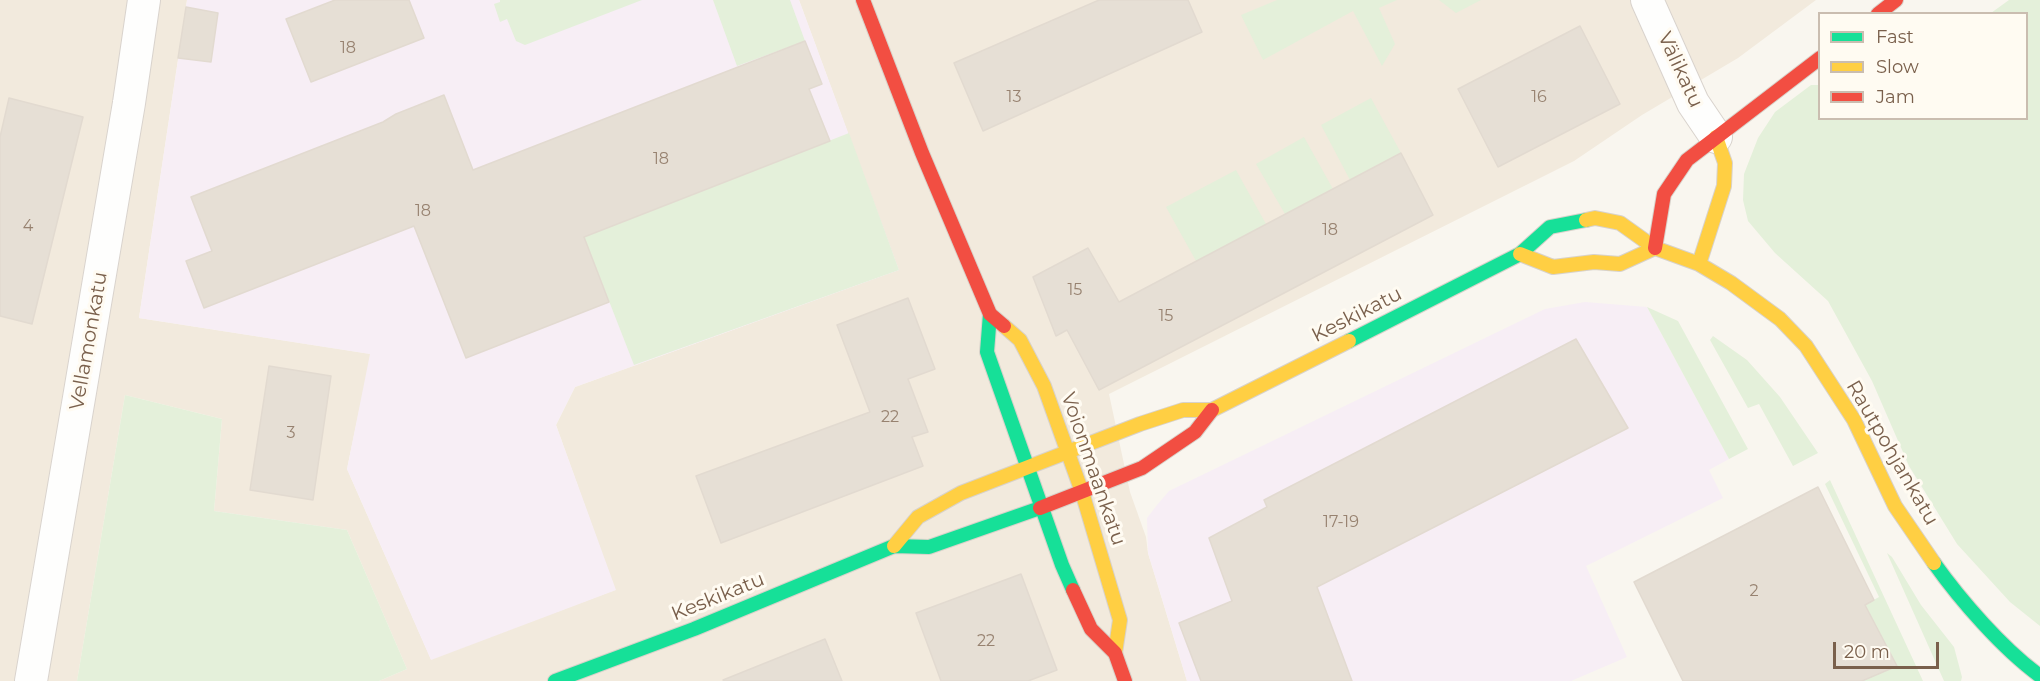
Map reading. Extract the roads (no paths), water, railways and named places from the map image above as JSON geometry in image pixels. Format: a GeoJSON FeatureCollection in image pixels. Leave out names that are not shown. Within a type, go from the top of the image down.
{"type":"FeatureCollection","features":[{"type":"Feature","properties":{"kind":"street","name":"Vellamonkatu"},"geometry":{"type":"LineString","coordinates":[[31,681],[129,103],[144,0]]}},
{"type":"Feature","properties":{"kind":"street","name":"Voionmaankatu"},"geometry":{"type":"LineString","coordinates":[[863,0],[922,153],[990,314],[1020,340],[1044,386],[1082,492],[1120,620],[1115,653]]}},
{"type":"Feature","properties":{"kind":"street","name":"Välikatu"},"geometry":{"type":"LineString","coordinates":[[1647,0],[1693,103],[1716,137]]}},
{"type":"Feature","properties":{"kind":"street"},"geometry":{"type":"LineString","coordinates":[[1881,12],[1896,0]]}},
{"type":"Feature","properties":{"kind":"street"},"geometry":{"type":"LineString","coordinates":[[1520,254],[1553,267],[1594,262],[1620,264],[1655,248],[1664,194],[1687,160],[1818,60]]}},
{"type":"Feature","properties":{"kind":"street"},"geometry":{"type":"LineString","coordinates":[[1699,264],[1724,186],[1725,163],[1716,137]]}},
{"type":"Feature","properties":{"kind":"street","name":"Keskikatu"},"geometry":{"type":"LineString","coordinates":[[555,681],[694,629],[894,546],[929,548],[1142,468],[1195,432],[1212,410],[1520,254],[1550,227],[1595,218],[1620,223],[1655,248],[1699,264]]}},
{"type":"Feature","properties":{"kind":"street","name":"Rautpohjankatu"},"geometry":{"type":"LineString","coordinates":[[1699,264],[1731,282],[1780,320],[1806,346],[1854,420],[1895,506],[1955,592],[2025,674]]}},
{"type":"Feature","properties":{"kind":"street","name":"Voionmaankatu"},"geometry":{"type":"LineString","coordinates":[[990,314],[987,352],[1062,565],[1091,629],[1115,653],[1125,681]]}},
{"type":"Feature","properties":{"kind":"street","name":"Keskikatu"},"geometry":{"type":"LineString","coordinates":[[894,546],[918,517],[961,493],[1027,466],[1183,410],[1212,410]]}}]}
